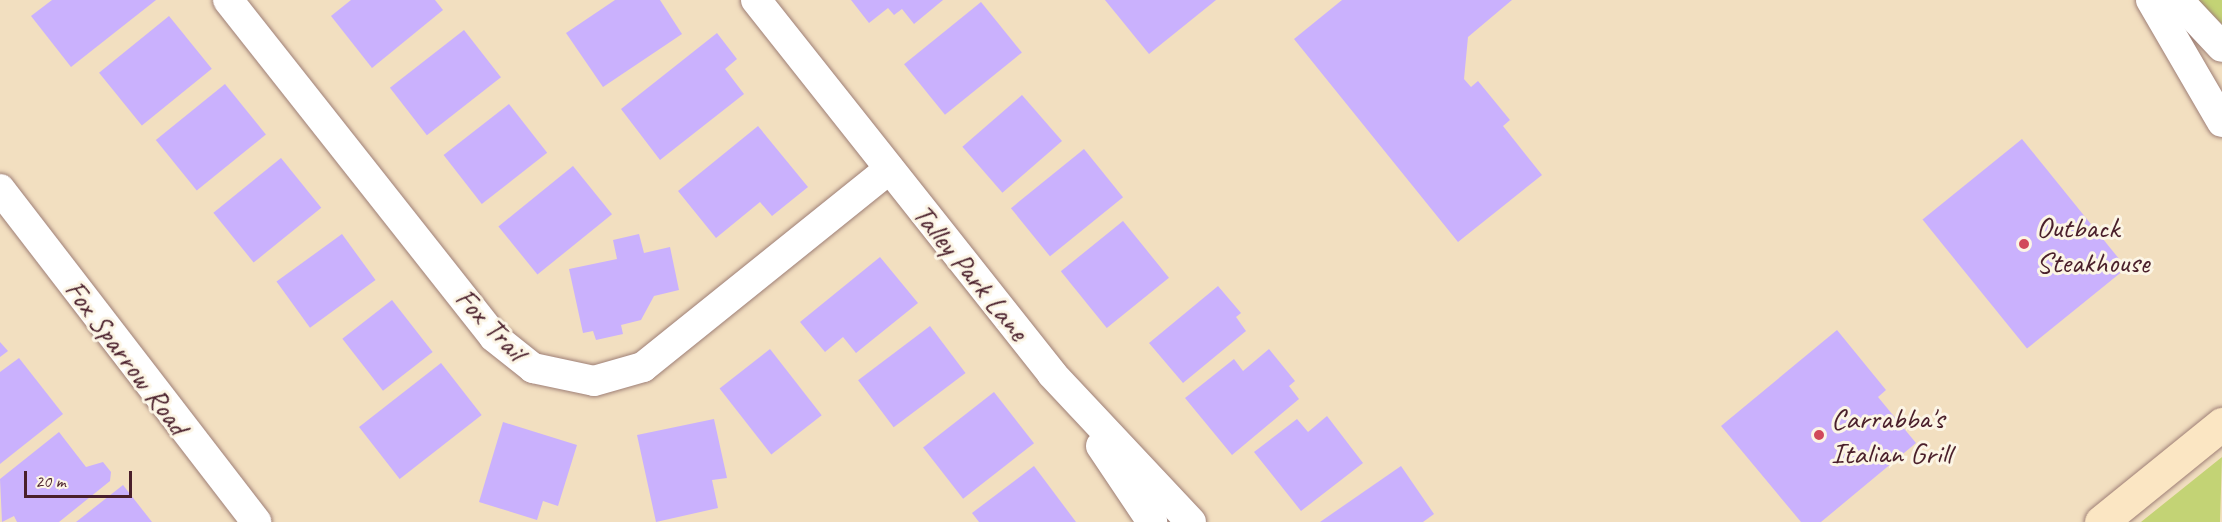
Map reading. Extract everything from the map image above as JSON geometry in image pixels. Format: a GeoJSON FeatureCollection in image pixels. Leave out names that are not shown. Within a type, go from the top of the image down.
{"type":"FeatureCollection","features":[{"type":"Feature","properties":{"kind":"main road"},"geometry":{"type":"LineString","coordinates":[[2101,522],[2222,424]]}},
{"type":"Feature","properties":{"kind":"street","name":"Fox Trail"},"geometry":{"type":"LineString","coordinates":[[228,0],[494,337],[533,368],[594,381],[643,367],[889,170]]}},
{"type":"Feature","properties":{"kind":"street","name":"Talley Park Lane"},"geometry":{"type":"LineString","coordinates":[[756,0],[1053,374],[1191,522]]}},
{"type":"Feature","properties":{"kind":"street"},"geometry":{"type":"LineString","coordinates":[[2151,0],[2222,122]]}},
{"type":"Feature","properties":{"kind":"street"},"geometry":{"type":"LineString","coordinates":[[2178,0],[2222,47]]}},
{"type":"Feature","properties":{"kind":"street","name":"Fox Sparrow Road"},"geometry":{"type":"LineString","coordinates":[[0,189],[256,522]]}},
{"type":"Feature","properties":{"kind":"street","name":"Talley Park Lane"},"geometry":{"type":"LineString","coordinates":[[1053,374],[1152,522]]}},
{"type":"Feature","properties":{"kind":"green space"},"geometry":{"type":"Polygon","coordinates":[[[2198,0],[2222,0],[2222,24],[2198,0]]]}},
{"type":"Feature","properties":{"kind":"green space"},"geometry":{"type":"Polygon","coordinates":[[[2222,457],[2220,522],[2141,522],[2222,457]]]}},
{"type":"Feature","properties":{"kind":"building"},"geometry":{"type":"Polygon","coordinates":[[[52,0],[156,0],[71,67],[31,16],[52,0]]]}},
{"type":"Feature","properties":{"kind":"building"},"geometry":{"type":"Polygon","coordinates":[[[351,0],[435,0],[443,10],[372,68],[331,16],[351,0]]]}},
{"type":"Feature","properties":{"kind":"building"},"geometry":{"type":"Polygon","coordinates":[[[615,0],[660,0],[682,34],[603,87],[566,33],[615,0]]]}},
{"type":"Feature","properties":{"kind":"building"},"geometry":{"type":"Polygon","coordinates":[[[851,0],[943,0],[914,24],[902,9],[894,15],[888,8],[869,23],[851,0]]]}},
{"type":"Feature","properties":{"kind":"building"},"geometry":{"type":"Polygon","coordinates":[[[1105,0],[1216,0],[1149,54],[1105,0]]]}},
{"type":"Feature","properties":{"kind":"building"},"geometry":{"type":"Polygon","coordinates":[[[1342,0],[1512,0],[1468,37],[1464,79],[1471,87],[1478,81],[1510,120],[1503,126],[1542,175],[1458,242],[1294,39],[1342,0]]]}},
{"type":"Feature","properties":{"kind":"building"},"geometry":{"type":"Polygon","coordinates":[[[981,2],[1022,53],[945,115],[904,64],[981,2]]]}},
{"type":"Feature","properties":{"kind":"building"},"geometry":{"type":"Polygon","coordinates":[[[169,16],[212,69],[142,125],[99,73],[169,16]]]}},
{"type":"Feature","properties":{"kind":"building"},"geometry":{"type":"Polygon","coordinates":[[[464,30],[501,77],[427,135],[390,88],[464,30]]]}},
{"type":"Feature","properties":{"kind":"building"},"geometry":{"type":"Polygon","coordinates":[[[717,33],[737,59],[725,69],[744,94],[660,160],[621,109],[717,33]]]}},
{"type":"Feature","properties":{"kind":"building"},"geometry":{"type":"Polygon","coordinates":[[[225,84],[266,135],[197,191],[156,140],[225,84]]]}},
{"type":"Feature","properties":{"kind":"building"},"geometry":{"type":"Polygon","coordinates":[[[1022,95],[1062,141],[1002,193],[962,147],[1022,95]]]}},
{"type":"Feature","properties":{"kind":"building"},"geometry":{"type":"Polygon","coordinates":[[[509,104],[547,153],[482,204],[444,155],[509,104]]]}},
{"type":"Feature","properties":{"kind":"building"},"geometry":{"type":"Polygon","coordinates":[[[758,126],[808,187],[772,216],[760,202],[716,238],[678,191],[758,126]]]}},
{"type":"Feature","properties":{"kind":"building","name":"Outback Steakhouse"},"geometry":{"type":"Polygon","coordinates":[[[2022,139],[2126,268],[2027,349],[1923,220],[2022,139]]]}},
{"type":"Feature","properties":{"kind":"building"},"geometry":{"type":"Polygon","coordinates":[[[1084,149],[1123,197],[1050,256],[1011,208],[1084,149]]]}},
{"type":"Feature","properties":{"kind":"building"},"geometry":{"type":"Polygon","coordinates":[[[281,158],[321,208],[254,262],[213,213],[281,158]]]}},
{"type":"Feature","properties":{"kind":"building"},"geometry":{"type":"Polygon","coordinates":[[[573,166],[612,214],[537,275],[498,226],[573,166]]]}},
{"type":"Feature","properties":{"kind":"building"},"geometry":{"type":"Polygon","coordinates":[[[1123,221],[1169,278],[1107,328],[1061,271],[1123,221]]]}},
{"type":"Feature","properties":{"kind":"building"},"geometry":{"type":"Polygon","coordinates":[[[342,234],[376,280],[310,328],[276,282],[342,234]]]}},
{"type":"Feature","properties":{"kind":"building"},"geometry":{"type":"Polygon","coordinates":[[[639,234],[644,253],[670,247],[679,290],[654,296],[641,320],[621,325],[623,334],[596,340],[593,331],[583,333],[569,269],[617,259],[613,240],[639,234]]]}},
{"type":"Feature","properties":{"kind":"building"},"geometry":{"type":"Polygon","coordinates":[[[880,257],[918,303],[856,353],[843,337],[825,352],[800,322],[880,257]]]}},
{"type":"Feature","properties":{"kind":"building"},"geometry":{"type":"Polygon","coordinates":[[[1218,286],[1241,313],[1236,317],[1246,331],[1183,383],[1149,343],[1218,286]]]}},
{"type":"Feature","properties":{"kind":"building"},"geometry":{"type":"Polygon","coordinates":[[[392,300],[433,352],[383,391],[342,339],[392,300]]]}},
{"type":"Feature","properties":{"kind":"building"},"geometry":{"type":"Polygon","coordinates":[[[930,326],[966,373],[894,427],[858,380],[930,326]]]}},
{"type":"Feature","properties":{"kind":"building","name":"Carrabba's Italian Grill"},"geometry":{"type":"Polygon","coordinates":[[[1837,330],[1886,390],[1878,397],[1916,443],[1821,522],[1801,522],[1721,426],[1837,330]]]}},
{"type":"Feature","properties":{"kind":"building"},"geometry":{"type":"Polygon","coordinates":[[[0,342],[8,351],[0,357],[0,342]]]}},
{"type":"Feature","properties":{"kind":"building"},"geometry":{"type":"Polygon","coordinates":[[[770,349],[822,415],[771,455],[720,388],[770,349]]]}},
{"type":"Feature","properties":{"kind":"building"},"geometry":{"type":"Polygon","coordinates":[[[1269,349],[1295,381],[1289,386],[1299,399],[1232,455],[1185,398],[1234,359],[1243,371],[1269,349]]]}},
{"type":"Feature","properties":{"kind":"building"},"geometry":{"type":"Polygon","coordinates":[[[19,358],[63,414],[0,464],[0,372],[19,358]]]}},
{"type":"Feature","properties":{"kind":"building"},"geometry":{"type":"Polygon","coordinates":[[[441,363],[482,415],[400,479],[359,427],[441,363]]]}},
{"type":"Feature","properties":{"kind":"building"},"geometry":{"type":"Polygon","coordinates":[[[994,392],[1034,443],[963,499],[923,447],[994,392]]]}},
{"type":"Feature","properties":{"kind":"building"},"geometry":{"type":"Polygon","coordinates":[[[1327,416],[1363,463],[1301,511],[1254,452],[1297,419],[1308,432],[1327,416]]]}},
{"type":"Feature","properties":{"kind":"building"},"geometry":{"type":"Polygon","coordinates":[[[714,419],[727,478],[712,480],[718,508],[656,522],[637,435],[714,419]]]}},
{"type":"Feature","properties":{"kind":"building"},"geometry":{"type":"Polygon","coordinates":[[[503,422],[577,445],[558,506],[543,501],[537,520],[479,502],[503,422]]]}},
{"type":"Feature","properties":{"kind":"building"},"geometry":{"type":"Polygon","coordinates":[[[59,432],[86,467],[103,462],[111,472],[110,481],[59,522],[17,522],[14,516],[2,522],[0,479],[59,432]]]}},
{"type":"Feature","properties":{"kind":"building"},"geometry":{"type":"Polygon","coordinates":[[[1034,466],[1076,522],[979,522],[972,513],[1034,466]]]}},
{"type":"Feature","properties":{"kind":"building"},"geometry":{"type":"Polygon","coordinates":[[[1401,466],[1434,514],[1423,522],[1320,522],[1401,466]]]}},
{"type":"Feature","properties":{"kind":"building"},"geometry":{"type":"Polygon","coordinates":[[[123,485],[152,522],[76,522],[123,485]]]}},
{"type":"Feature","properties":{"kind":"place","name":"Outback Steakhouse"},"geometry":{"type":"Point","coordinates":[2024,244]}},
{"type":"Feature","properties":{"kind":"place","name":"Carrabba's Italian Grill"},"geometry":{"type":"Point","coordinates":[1819,435]}}]}
